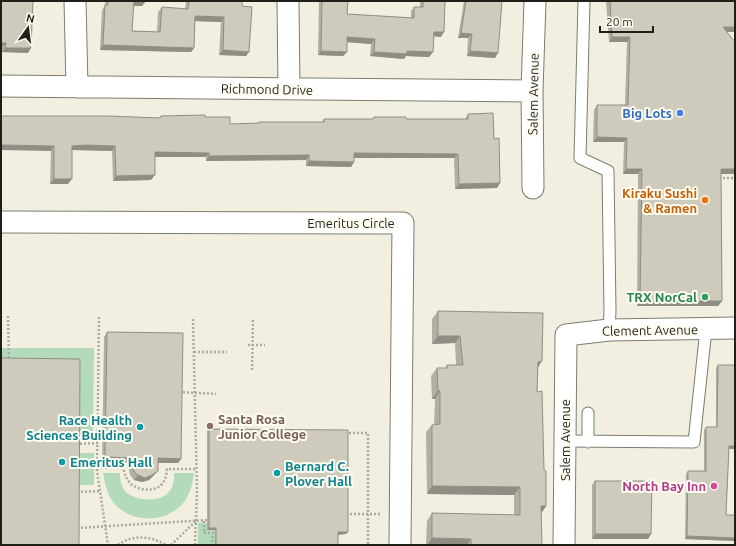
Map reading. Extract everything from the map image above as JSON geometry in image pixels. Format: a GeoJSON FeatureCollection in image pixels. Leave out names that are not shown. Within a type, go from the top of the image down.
{"type":"FeatureCollection","features":[{"type":"Feature","properties":{"kind":"street"},"geometry":{"type":"LineString","coordinates":[[75,1],[77,87]]}},
{"type":"Feature","properties":{"kind":"street"},"geometry":{"type":"LineString","coordinates":[[288,1],[289,89]]}},
{"type":"Feature","properties":{"kind":"street","name":"Salem Avenue"},"geometry":{"type":"LineString","coordinates":[[533,188],[532,91],[535,1]]}},
{"type":"Feature","properties":{"kind":"street","name":"Richmond Drive"},"geometry":{"type":"LineString","coordinates":[[1,86],[532,91]]}},
{"type":"Feature","properties":{"kind":"street","name":"Emeritus Circle"},"geometry":{"type":"LineString","coordinates":[[1,222],[403,223],[400,545]]}},
{"type":"Feature","properties":{"kind":"street","name":"Clement Avenue"},"geometry":{"type":"LineString","coordinates":[[566,335],[609,330],[735,328]]}},
{"type":"Feature","properties":{"kind":"street","name":"Salem Avenue"},"geometry":{"type":"LineString","coordinates":[[564,545],[566,335]]}},
{"type":"Feature","properties":{"kind":"lane"},"geometry":{"type":"LineString","coordinates":[[584,1],[580,158],[608,171],[609,330]]}},
{"type":"Feature","properties":{"kind":"lane"},"geometry":{"type":"LineString","coordinates":[[566,441],[694,442],[706,329]]}},
{"type":"Feature","properties":{"kind":"lane"},"geometry":{"type":"LineString","coordinates":[[588,413],[588,442]]}},
{"type":"Feature","properties":{"kind":"path"},"geometry":{"type":"LineString","coordinates":[[720,185],[720,178],[735,178]]}},
{"type":"Feature","properties":{"kind":"path"},"geometry":{"type":"LineString","coordinates":[[8,316],[9,365]]}},
{"type":"Feature","properties":{"kind":"path"},"geometry":{"type":"LineString","coordinates":[[99,318],[97,468],[108,545]]}},
{"type":"Feature","properties":{"kind":"path"},"geometry":{"type":"LineString","coordinates":[[193,319],[196,469],[195,545]]}},
{"type":"Feature","properties":{"kind":"path"},"geometry":{"type":"LineString","coordinates":[[252,370],[253,320]]}},
{"type":"Feature","properties":{"kind":"path"},"geometry":{"type":"LineString","coordinates":[[248,345],[265,345]]}},
{"type":"Feature","properties":{"kind":"path"},"geometry":{"type":"LineString","coordinates":[[194,352],[227,352]]}},
{"type":"Feature","properties":{"kind":"path"},"geometry":{"type":"LineString","coordinates":[[178,392],[216,394]]}},
{"type":"Feature","properties":{"kind":"path"},"geometry":{"type":"LineString","coordinates":[[349,433],[368,433],[368,545]]}},
{"type":"Feature","properties":{"kind":"path"},"geometry":{"type":"LineString","coordinates":[[75,444],[98,443]]}},
{"type":"Feature","properties":{"kind":"path"},"geometry":{"type":"LineString","coordinates":[[97,468],[123,468],[126,478],[132,485],[141,489],[152,489],[161,486],[167,475],[167,469],[196,469]]}},
{"type":"Feature","properties":{"kind":"path"},"geometry":{"type":"LineString","coordinates":[[75,492],[100,491]]}},
{"type":"Feature","properties":{"kind":"path"},"geometry":{"type":"LineString","coordinates":[[346,514],[400,513]]}},
{"type":"Feature","properties":{"kind":"path"},"geometry":{"type":"LineString","coordinates":[[75,528],[206,520],[204,533],[213,533],[212,545]]}},
{"type":"Feature","properties":{"kind":"path"},"geometry":{"type":"LineString","coordinates":[[171,545],[196,521]]}},
{"type":"Feature","properties":{"kind":"path"},"geometry":{"type":"LineString","coordinates":[[118,545],[132,538],[145,537],[158,540],[166,545]]}},
{"type":"Feature","properties":{"kind":"green space"},"geometry":{"type":"Polygon","coordinates":[[[1,348],[94,348],[93,435],[74,435],[1,365],[1,348]]]}},
{"type":"Feature","properties":{"kind":"green space"},"geometry":{"type":"Polygon","coordinates":[[[75,453],[94,453],[94,485],[75,485],[75,453]]]}},
{"type":"Feature","properties":{"kind":"green space"},"geometry":{"type":"Polygon","coordinates":[[[103,473],[120,473],[122,486],[127,493],[142,499],[153,499],[164,496],[170,491],[173,486],[174,473],[194,473],[189,493],[179,508],[170,514],[148,518],[128,514],[118,508],[109,496],[103,473]]]}},
{"type":"Feature","properties":{"kind":"green space"},"geometry":{"type":"Polygon","coordinates":[[[198,523],[207,523],[207,530],[215,530],[215,545],[198,545],[198,523]]]}},
{"type":"Feature","properties":{"kind":"building"},"geometry":{"type":"Polygon","coordinates":[[[1,1],[33,1],[31,48],[5,48],[6,43],[1,43],[1,1]]]}},
{"type":"Feature","properties":{"kind":"building"},"geometry":{"type":"Polygon","coordinates":[[[108,1],[134,1],[132,31],[160,32],[162,7],[188,9],[189,1],[242,1],[242,6],[252,7],[249,52],[223,50],[224,17],[195,16],[194,48],[103,45],[105,5],[108,5],[108,1]]]}},
{"type":"Feature","properties":{"kind":"building"},"geometry":{"type":"Polygon","coordinates":[[[322,1],[348,1],[347,14],[414,18],[414,7],[423,7],[423,1],[445,1],[444,32],[434,32],[433,52],[407,51],[407,54],[374,52],[375,39],[347,37],[347,52],[321,51],[322,1]]]}},
{"type":"Feature","properties":{"kind":"building"},"geometry":{"type":"Polygon","coordinates":[[[466,1],[502,1],[498,53],[470,51],[472,34],[461,33],[466,1]]]}},
{"type":"Feature","properties":{"kind":"building"},"geometry":{"type":"Polygon","coordinates":[[[610,1],[735,1],[735,27],[723,27],[735,42],[735,169],[721,169],[722,301],[640,301],[642,169],[626,169],[627,138],[597,137],[597,105],[628,105],[630,37],[612,37],[610,1]]]}},
{"type":"Feature","properties":{"kind":"building"},"geometry":{"type":"Polygon","coordinates":[[[493,113],[494,139],[499,138],[500,183],[459,184],[458,154],[354,153],[354,162],[309,161],[309,155],[209,156],[209,153],[155,152],[155,175],[116,176],[115,146],[86,145],[72,146],[72,179],[54,179],[54,146],[1,145],[1,116],[108,116],[160,118],[161,116],[205,115],[205,117],[230,117],[230,124],[259,122],[324,122],[324,119],[373,119],[374,117],[406,117],[406,119],[468,119],[468,114],[493,113]]]}},
{"type":"Feature","properties":{"kind":"building"},"geometry":{"type":"Polygon","coordinates":[[[438,311],[543,313],[542,361],[538,362],[537,392],[542,391],[544,470],[546,471],[546,506],[541,506],[542,545],[471,545],[471,539],[432,538],[432,513],[520,515],[520,487],[432,486],[432,425],[440,424],[440,391],[438,391],[437,368],[447,368],[447,365],[463,365],[460,336],[438,336],[438,311]]]}},
{"type":"Feature","properties":{"kind":"building","name":"Race Health Sciences Building"},"geometry":{"type":"Polygon","coordinates":[[[107,332],[183,333],[181,459],[158,458],[158,471],[145,478],[138,475],[133,470],[131,458],[105,457],[107,332]]]}},
{"type":"Feature","properties":{"kind":"building","name":"Emeritus Hall"},"geometry":{"type":"Polygon","coordinates":[[[1,358],[80,359],[79,545],[1,545],[1,358]]]}},
{"type":"Feature","properties":{"kind":"building"},"geometry":{"type":"Polygon","coordinates":[[[718,365],[735,365],[735,446],[729,446],[726,515],[735,515],[735,538],[687,536],[688,471],[706,471],[706,427],[717,427],[718,365]]]}},
{"type":"Feature","properties":{"kind":"building","name":"Bernard C. Plover Hall"},"geometry":{"type":"Polygon","coordinates":[[[209,429],[348,430],[348,532],[338,532],[338,545],[216,545],[216,528],[209,528],[209,429]]]}},
{"type":"Feature","properties":{"kind":"building"},"geometry":{"type":"Polygon","coordinates":[[[595,481],[652,481],[651,534],[595,534],[595,481]]]}},
{"type":"Feature","properties":{"kind":"place","name":"Big Lots"},"geometry":{"type":"Point","coordinates":[680,113]}},
{"type":"Feature","properties":{"kind":"place","name":"Kiraku Sushi & Ramen"},"geometry":{"type":"Point","coordinates":[705,200]}},
{"type":"Feature","properties":{"kind":"place","name":"TRX NorCal"},"geometry":{"type":"Point","coordinates":[705,297]}},
{"type":"Feature","properties":{"kind":"place","name":"Santa Rosa Junior College"},"geometry":{"type":"Point","coordinates":[210,426]}},
{"type":"Feature","properties":{"kind":"place","name":"Race Health Sciences Building"},"geometry":{"type":"Point","coordinates":[140,427]}},
{"type":"Feature","properties":{"kind":"place","name":"Emeritus Hall"},"geometry":{"type":"Point","coordinates":[62,462]}},
{"type":"Feature","properties":{"kind":"place","name":"Bernard C. Plover Hall"},"geometry":{"type":"Point","coordinates":[277,473]}},
{"type":"Feature","properties":{"kind":"place","name":"North Bay Inn"},"geometry":{"type":"Point","coordinates":[714,486]}}]}
